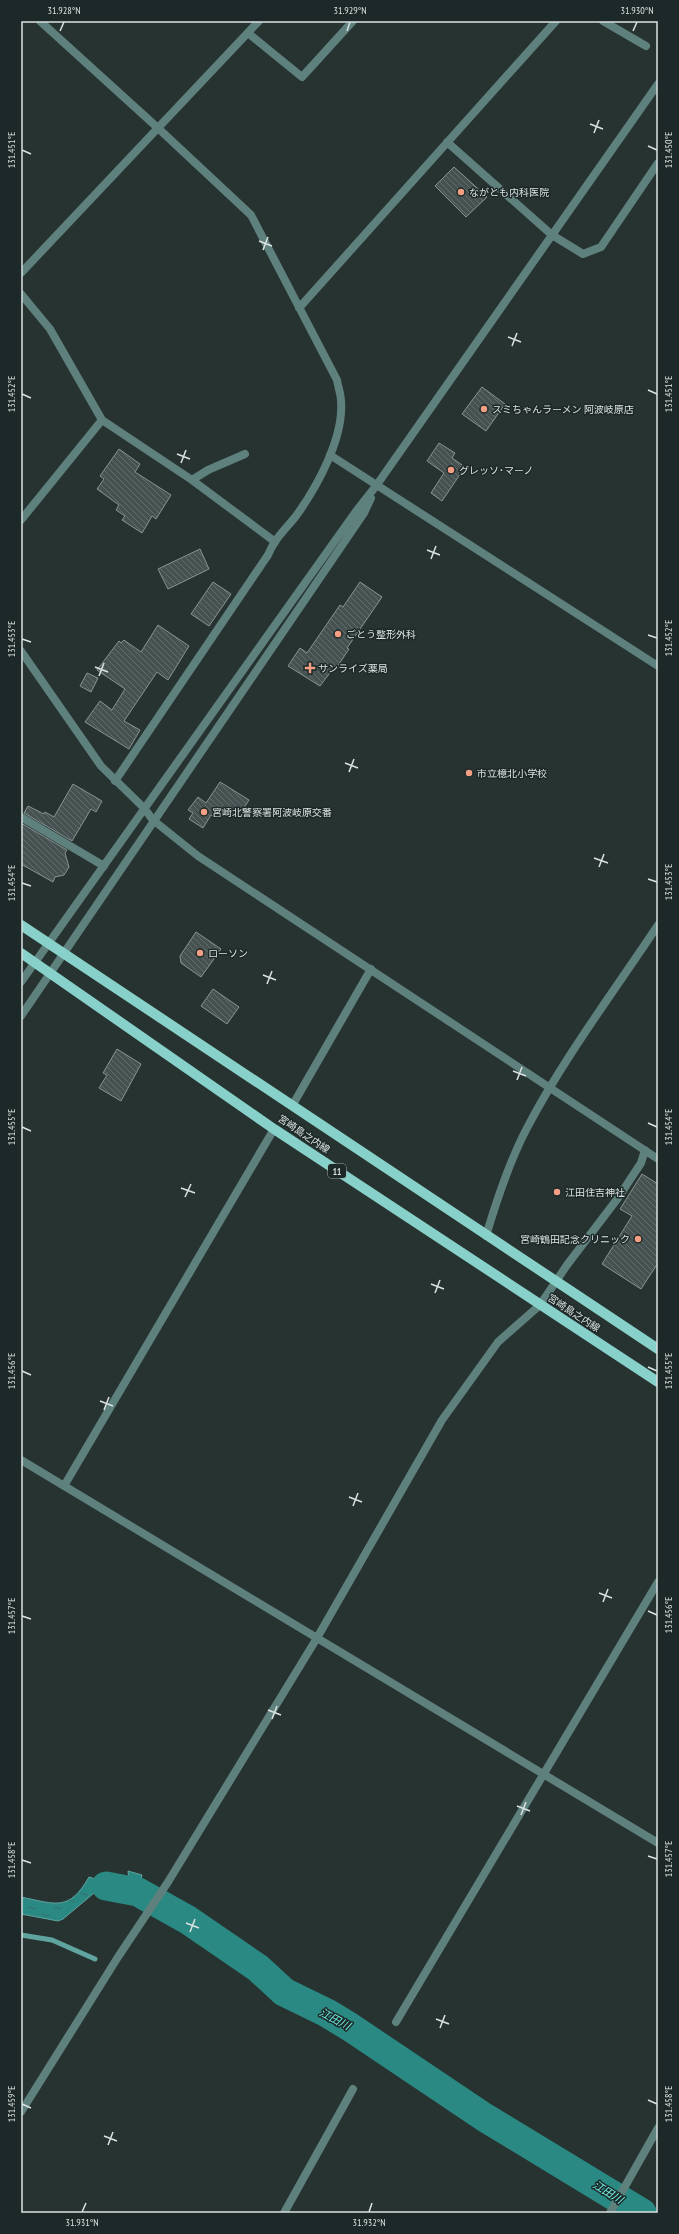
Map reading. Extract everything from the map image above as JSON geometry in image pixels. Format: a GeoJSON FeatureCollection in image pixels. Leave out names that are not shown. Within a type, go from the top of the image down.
{"type":"FeatureCollection","features":[{"type":"Feature","properties":{"kind":"main road","name":"宮崎島之内線"},"geometry":{"type":"LineString","coordinates":[[21,925],[486,1236],[658,1349]]}},
{"type":"Feature","properties":{"kind":"main road","name":"宮崎島之内線"},"geometry":{"type":"LineString","coordinates":[[21,953],[274,1129],[658,1382]]}},
{"type":"Feature","properties":{"kind":"street"},"geometry":{"type":"LineString","coordinates":[[40,21],[251,215],[337,380],[340,394],[341,412],[330,455],[309,498],[274,541],[268,555],[115,781]]}},
{"type":"Feature","properties":{"kind":"street"},"geometry":{"type":"LineString","coordinates":[[21,274],[259,21]]}},
{"type":"Feature","properties":{"kind":"street"},"geometry":{"type":"LineString","coordinates":[[248,33],[302,77],[353,21]]}},
{"type":"Feature","properties":{"kind":"street"},"geometry":{"type":"LineString","coordinates":[[299,308],[556,21]]}},
{"type":"Feature","properties":{"kind":"street"},"geometry":{"type":"LineString","coordinates":[[607,22],[646,46]]}},
{"type":"Feature","properties":{"kind":"street"},"geometry":{"type":"LineString","coordinates":[[21,982],[36,963],[144,808],[357,510],[376,486],[658,84]]}},
{"type":"Feature","properties":{"kind":"street"},"geometry":{"type":"LineString","coordinates":[[447,142],[552,236],[583,254],[601,247],[658,163]]}},
{"type":"Feature","properties":{"kind":"street"},"geometry":{"type":"LineString","coordinates":[[21,294],[50,329],[102,420],[192,480],[274,541]]}},
{"type":"Feature","properties":{"kind":"street"},"geometry":{"type":"LineString","coordinates":[[21,520],[102,420]]}},
{"type":"Feature","properties":{"kind":"street"},"geometry":{"type":"LineString","coordinates":[[192,480],[208,470],[245,454]]}},
{"type":"Feature","properties":{"kind":"street"},"geometry":{"type":"LineString","coordinates":[[330,455],[658,666]]}},
{"type":"Feature","properties":{"kind":"street"},"geometry":{"type":"LineString","coordinates":[[21,1016],[364,513],[376,486]]}},
{"type":"Feature","properties":{"kind":"street"},"geometry":{"type":"LineString","coordinates":[[21,651],[101,766],[144,808],[154,820],[198,856],[658,1159]]}},
{"type":"Feature","properties":{"kind":"street"},"geometry":{"type":"LineString","coordinates":[[21,817],[104,866]]}},
{"type":"Feature","properties":{"kind":"street"},"geometry":{"type":"LineString","coordinates":[[486,1236],[508,1169],[527,1128],[549,1088],[658,925]]}},
{"type":"Feature","properties":{"kind":"street"},"geometry":{"type":"LineString","coordinates":[[292,1106],[371,969]]}},
{"type":"Feature","properties":{"kind":"street"},"geometry":{"type":"LineString","coordinates":[[64,1486],[274,1129]]}},
{"type":"Feature","properties":{"kind":"street"},"geometry":{"type":"LineString","coordinates":[[21,2112],[118,1957],[162,1891],[317,1638],[442,1420],[498,1342],[540,1305],[567,1265],[618,1198],[641,1163],[645,1150]]}},
{"type":"Feature","properties":{"kind":"street"},"geometry":{"type":"LineString","coordinates":[[21,1460],[658,1844]]}},
{"type":"Feature","properties":{"kind":"street"},"geometry":{"type":"LineString","coordinates":[[396,2022],[658,1582]]}},
{"type":"Feature","properties":{"kind":"street"},"geometry":{"type":"LineString","coordinates":[[284,2213],[353,2089]]}},
{"type":"Feature","properties":{"kind":"street"},"geometry":{"type":"LineString","coordinates":[[610,2213],[658,2128]]}},
{"type":"Feature","properties":{"kind":"water"},"geometry":{"type":"Polygon","coordinates":[[[128,1871],[142,1875],[139,1887],[148,1890],[142,1899],[128,1893],[100,1888],[63,1919],[58,1921],[21,1914],[21,1897],[44,1902],[61,1903],[68,1901],[75,1896],[89,1877],[118,1886],[126,1886],[129,1880],[128,1871]]]}},
{"type":"Feature","properties":{"kind":"building","name":"ながとも内科医院"},"geometry":{"type":"Polygon","coordinates":[[[454,167],[487,197],[466,217],[435,186],[454,167]]]}},
{"type":"Feature","properties":{"kind":"building","name":"スミちゃんラーメン 阿波岐原店"},"geometry":{"type":"Polygon","coordinates":[[[482,387],[505,404],[486,431],[462,414],[482,387]]]}},
{"type":"Feature","properties":{"kind":"building","name":"グレッソ･マーノ"},"geometry":{"type":"Polygon","coordinates":[[[439,443],[455,453],[452,458],[465,467],[442,501],[431,493],[444,473],[427,461],[439,443]]]}},
{"type":"Feature","properties":{"kind":"building"},"geometry":{"type":"Polygon","coordinates":[[[119,449],[140,464],[135,472],[171,495],[156,519],[152,516],[142,533],[122,520],[125,516],[116,510],[119,505],[97,489],[104,479],[100,476],[119,449]]]}},
{"type":"Feature","properties":{"kind":"building"},"geometry":{"type":"Polygon","coordinates":[[[200,549],[209,569],[168,589],[158,569],[200,549]]]}},
{"type":"Feature","properties":{"kind":"building"},"geometry":{"type":"Polygon","coordinates":[[[213,582],[231,594],[209,626],[191,614],[213,582]]]}},
{"type":"Feature","properties":{"kind":"building","name":"ごとう整形外科"},"geometry":{"type":"Polygon","coordinates":[[[360,582],[382,597],[347,648],[349,649],[337,667],[335,666],[320,686],[288,666],[300,648],[307,653],[340,605],[343,607],[360,582]]]}},
{"type":"Feature","properties":{"kind":"building"},"geometry":{"type":"Polygon","coordinates":[[[158,625],[189,646],[168,680],[157,672],[124,721],[140,730],[129,749],[85,722],[100,701],[112,710],[125,689],[97,670],[119,641],[121,643],[124,640],[141,652],[158,625]]]}},
{"type":"Feature","properties":{"kind":"building"},"geometry":{"type":"Polygon","coordinates":[[[87,673],[98,678],[91,692],[80,686],[87,673]]]}},
{"type":"Feature","properties":{"kind":"building"},"geometry":{"type":"Polygon","coordinates":[[[220,782],[249,800],[238,817],[221,807],[214,817],[211,815],[203,828],[189,819],[193,813],[188,810],[198,797],[206,803],[220,782]]]}},
{"type":"Feature","properties":{"kind":"building"},"geometry":{"type":"Polygon","coordinates":[[[73,784],[102,801],[96,812],[91,809],[72,841],[24,813],[28,806],[54,817],[73,784]]]}},
{"type":"Feature","properties":{"kind":"building"},"geometry":{"type":"Polygon","coordinates":[[[21,823],[67,850],[65,853],[69,867],[64,875],[55,877],[53,882],[21,864],[21,823]]]}},
{"type":"Feature","properties":{"kind":"building","name":"ローソン"},"geometry":{"type":"Polygon","coordinates":[[[196,932],[221,949],[201,977],[181,963],[180,956],[196,932]]]}},
{"type":"Feature","properties":{"kind":"building"},"geometry":{"type":"Polygon","coordinates":[[[213,989],[239,1007],[227,1024],[201,1006],[213,989]]]}},
{"type":"Feature","properties":{"kind":"building"},"geometry":{"type":"Polygon","coordinates":[[[117,1049],[141,1064],[121,1101],[99,1088],[107,1075],[103,1073],[117,1049]]]}},
{"type":"Feature","properties":{"kind":"building","name":"宮崎鶴田記念クリニック"},"geometry":{"type":"Polygon","coordinates":[[[642,1174],[658,1184],[658,1263],[641,1289],[602,1264],[632,1216],[620,1209],[642,1174]]]}},
{"type":"Feature","properties":{"kind":"waterway","name":"江田川"},"geometry":{"type":"LineString","coordinates":[[106,1886],[138,1892],[188,1920],[258,1968],[284,1992],[327,2013],[350,2027],[484,2117],[642,2213]]}},
{"type":"Feature","properties":{"kind":"waterway"},"geometry":{"type":"LineString","coordinates":[[21,1935],[52,1940],[95,1959]]}},
{"type":"Feature","properties":{"kind":"place","name":"ながとも内科医院"},"geometry":{"type":"Point","coordinates":[461,192]}},
{"type":"Feature","properties":{"kind":"place","name":"スミちゃんラーメン 阿波岐原店"},"geometry":{"type":"Point","coordinates":[484,409]}},
{"type":"Feature","properties":{"kind":"place","name":"グレッソ･マーノ"},"geometry":{"type":"Point","coordinates":[451,470]}},
{"type":"Feature","properties":{"kind":"place","name":"ごとう整形外科"},"geometry":{"type":"Point","coordinates":[338,634]}},
{"type":"Feature","properties":{"kind":"place","name":"サンライズ薬局"},"geometry":{"type":"Point","coordinates":[310,668]}},
{"type":"Feature","properties":{"kind":"place","name":"市立檍北小学校"},"geometry":{"type":"Point","coordinates":[469,773]}},
{"type":"Feature","properties":{"kind":"place","name":"宮崎北警察署阿波岐原交番"},"geometry":{"type":"Point","coordinates":[204,812]}},
{"type":"Feature","properties":{"kind":"place","name":"ローソン"},"geometry":{"type":"Point","coordinates":[200,953]}},
{"type":"Feature","properties":{"kind":"place","name":"江田住吉神社"},"geometry":{"type":"Point","coordinates":[557,1192]}},
{"type":"Feature","properties":{"kind":"place","name":"宮崎鶴田記念クリニック"},"geometry":{"type":"Point","coordinates":[638,1239]}}]}
